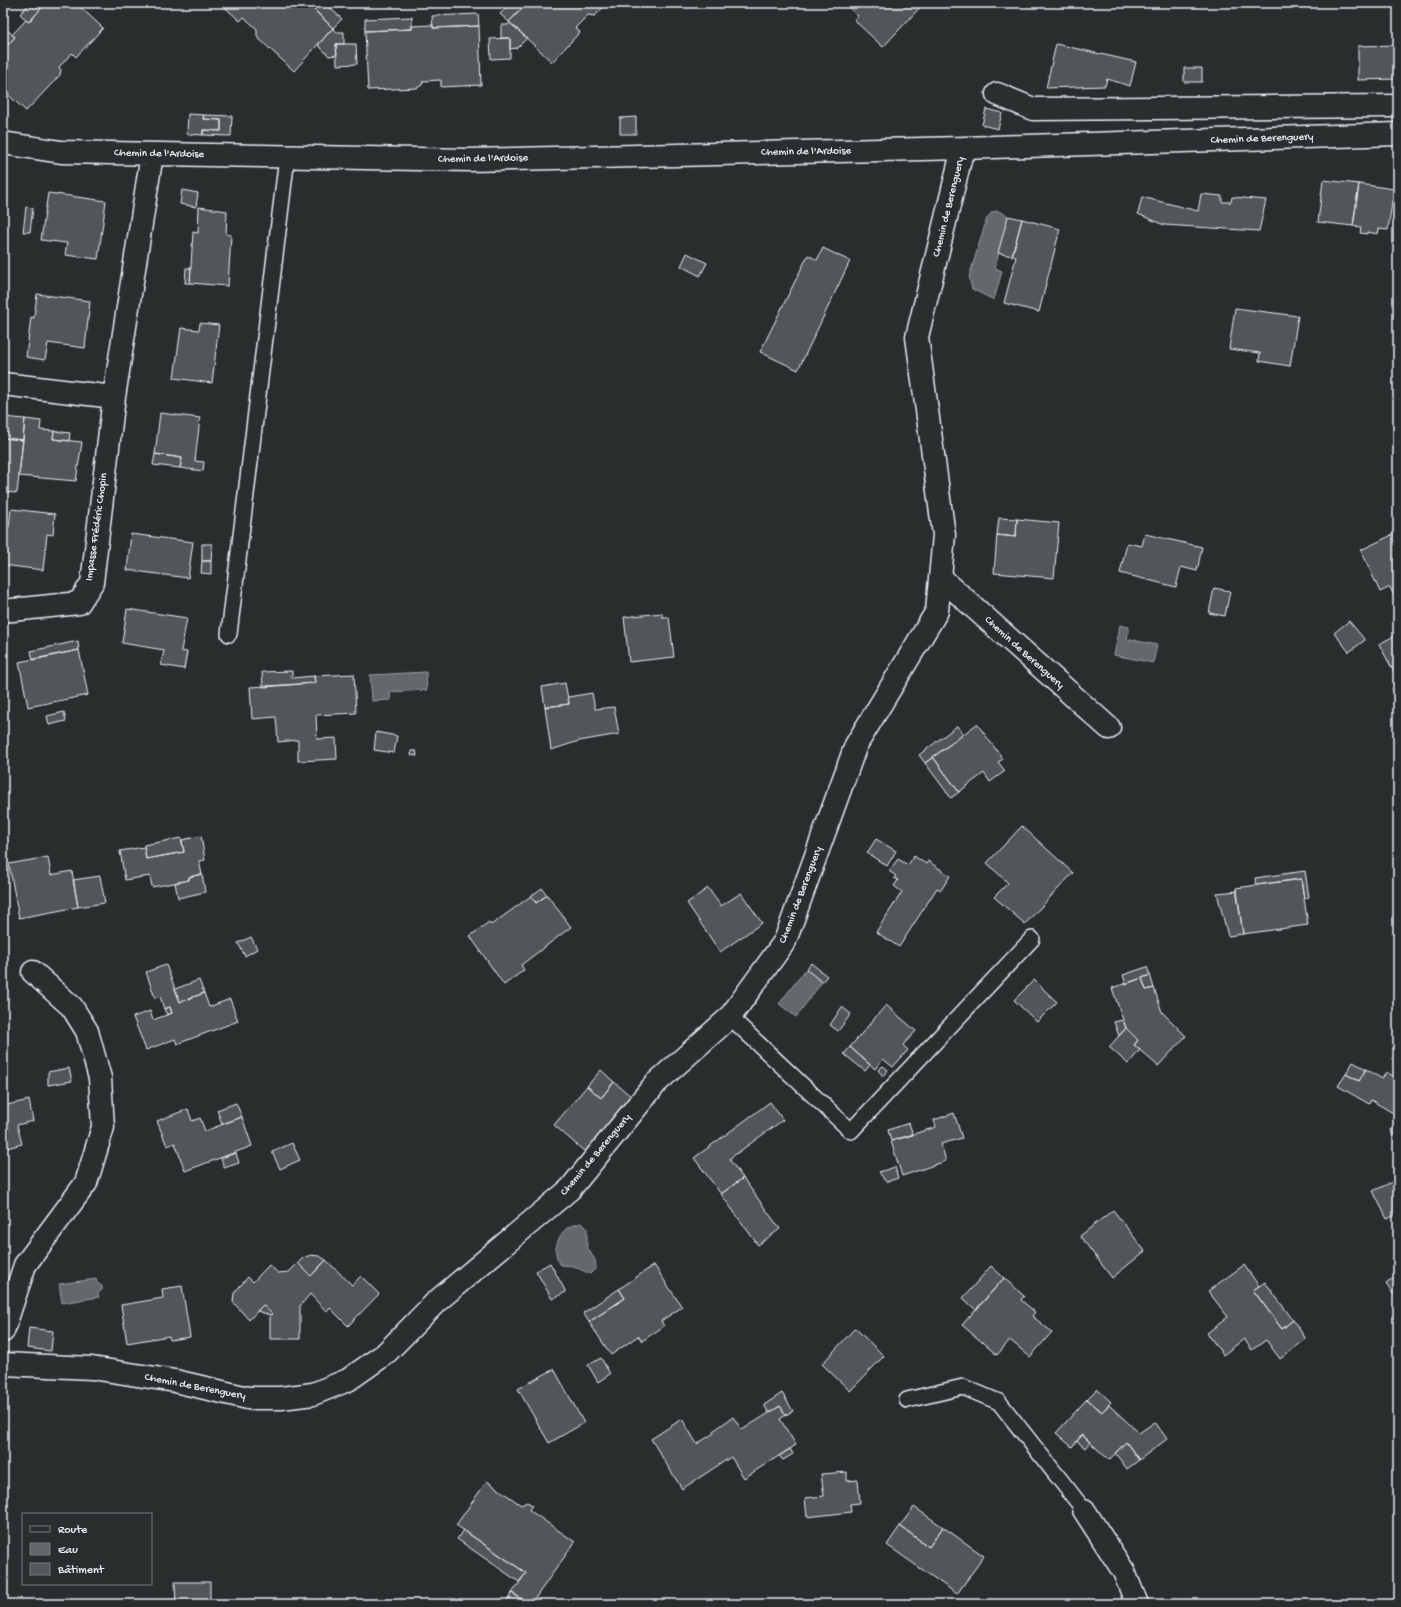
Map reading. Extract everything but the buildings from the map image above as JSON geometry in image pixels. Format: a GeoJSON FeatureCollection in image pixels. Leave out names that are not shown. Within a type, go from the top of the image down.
{"type":"FeatureCollection","features":[{"type":"Feature","properties":{"kind":"street"},"geometry":{"type":"LineString","coordinates":[[997,94],[1033,109],[1398,106]]}},
{"type":"Feature","properties":{"kind":"street","name":"Chemin de Berenguery"},"geometry":{"type":"LineString","coordinates":[[3,1364],[92,1368],[175,1381],[248,1398],[281,1398],[313,1394],[348,1380],[385,1354],[436,1302],[570,1189],[656,1083],[730,1017],[785,941],[856,745],[936,611],[944,535],[917,337],[963,148],[1398,134]]}},
{"type":"Feature","properties":{"kind":"street","name":"Chemin de l'Ardoise"},"geometry":{"type":"LineString","coordinates":[[3,144],[61,152],[477,160],[963,148]]}},
{"type":"Feature","properties":{"kind":"street","name":"Impasse Frédéric Chopin"},"geometry":{"type":"LineString","coordinates":[[3,611],[79,603],[92,583],[114,397],[152,154]]}},
{"type":"Feature","properties":{"kind":"street"},"geometry":{"type":"LineString","coordinates":[[3,384],[114,397]]}},
{"type":"Feature","properties":{"kind":"street","name":"Chemin de Berenguery"},"geometry":{"type":"LineString","coordinates":[[940,578],[1108,728]]}},
{"type":"Feature","properties":{"kind":"street"},"geometry":{"type":"LineString","coordinates":[[3,1331],[25,1265],[86,1183],[102,1127],[100,1078],[87,1031],[72,1007],[33,972]]}},
{"type":"Feature","properties":{"kind":"street"},"geometry":{"type":"LineString","coordinates":[[1084,1510],[1124,1572],[1137,1604]]}},
{"type":"Feature","properties":{"kind":"lane"},"geometry":{"type":"LineString","coordinates":[[229,634],[287,157]]}},
{"type":"Feature","properties":{"kind":"lane"},"geometry":{"type":"LineString","coordinates":[[730,1017],[851,1131],[1032,939]]}},
{"type":"Feature","properties":{"kind":"lane"},"geometry":{"type":"LineString","coordinates":[[907,1400],[963,1387],[999,1402],[1084,1510]]}},
{"type":"Feature","properties":{"kind":"water"},"geometry":{"type":"Polygon","coordinates":[[[998,211],[1008,216],[995,268],[1002,271],[994,300],[972,289],[969,277],[987,218],[992,212],[998,211]]]}},
{"type":"Feature","properties":{"kind":"water"},"geometry":{"type":"Polygon","coordinates":[[[1120,625],[1129,627],[1127,639],[1157,645],[1153,663],[1114,655],[1120,625]]]}},
{"type":"Feature","properties":{"kind":"water"},"geometry":{"type":"Polygon","coordinates":[[[426,672],[427,690],[390,692],[391,700],[372,701],[370,675],[426,672]]]}},
{"type":"Feature","properties":{"kind":"water"},"geometry":{"type":"Polygon","coordinates":[[[806,969],[822,982],[796,1017],[779,1004],[806,969]]]}},
{"type":"Feature","properties":{"kind":"water"},"geometry":{"type":"Polygon","coordinates":[[[582,1223],[587,1228],[587,1247],[595,1260],[596,1268],[590,1274],[573,1266],[561,1265],[556,1256],[556,1246],[563,1231],[570,1226],[582,1223]]]}},
{"type":"Feature","properties":{"kind":"water"},"geometry":{"type":"Polygon","coordinates":[[[96,1279],[97,1283],[102,1286],[102,1290],[98,1293],[99,1297],[62,1303],[59,1284],[96,1279]]]}}]}
